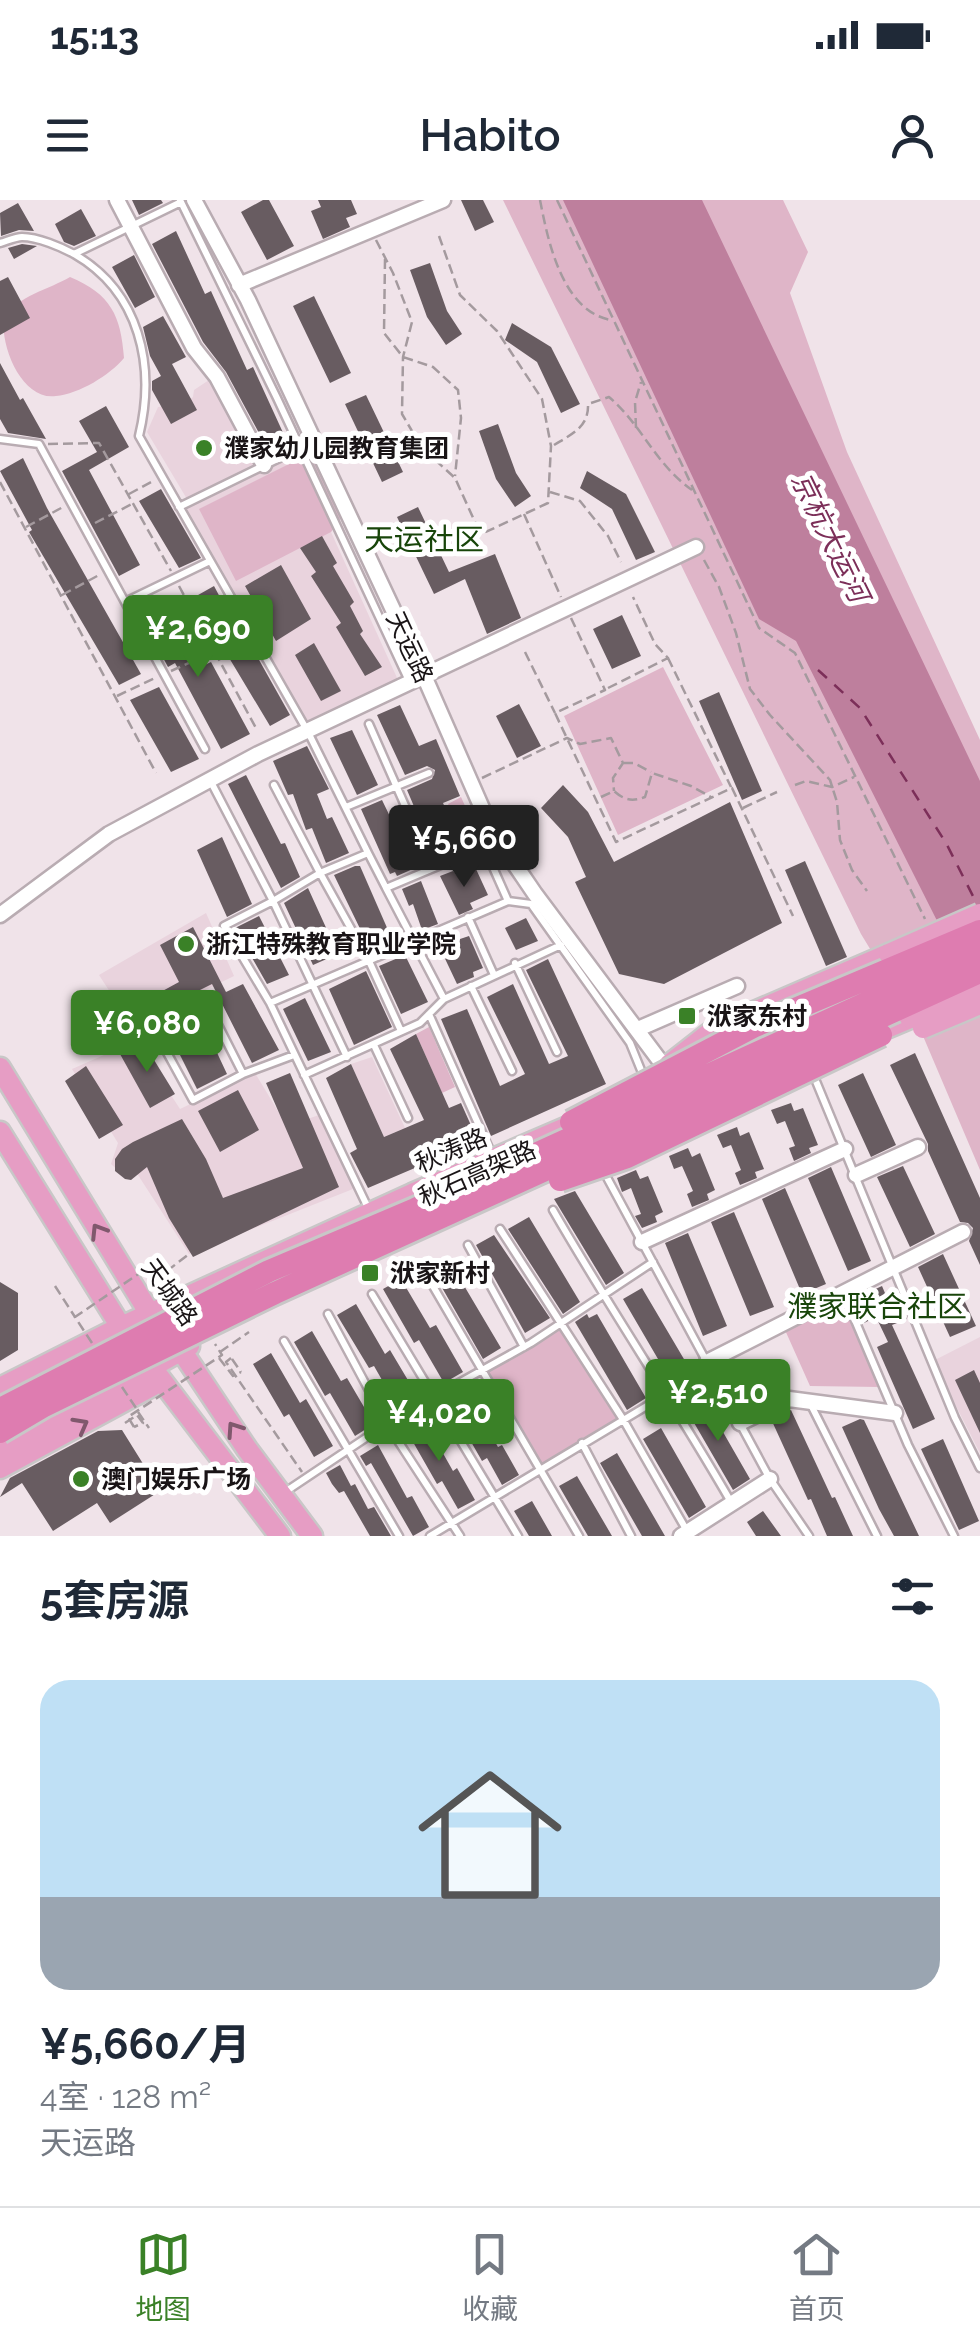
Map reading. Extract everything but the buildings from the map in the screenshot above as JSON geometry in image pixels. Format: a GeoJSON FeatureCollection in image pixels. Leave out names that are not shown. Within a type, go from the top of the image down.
{"type":"FeatureCollection","features":[{"type":"Feature","properties":{"kind":"highway"},"geometry":{"type":"LineString","coordinates":[[420,1218],[524,1143],[755,1026],[980,931]]}},
{"type":"Feature","properties":{"kind":"highway","name":"秋石高架路"},"geometry":{"type":"LineString","coordinates":[[0,1432],[44,1406],[420,1218],[980,951]]}},
{"type":"Feature","properties":{"kind":"highway","name":"秋石高架路"},"geometry":{"type":"LineString","coordinates":[[0,1408],[269,1271],[420,1218],[980,972]]}},
{"type":"Feature","properties":{"kind":"highway"},"geometry":{"type":"LineString","coordinates":[[420,1218],[627,1157],[975,994]]}},
{"type":"Feature","properties":{"kind":"main road"},"geometry":{"type":"LineString","coordinates":[[648,1091],[675,1058],[716,1029],[980,914]]}},
{"type":"Feature","properties":{"kind":"main road","name":"秋涛路"},"geometry":{"type":"LineString","coordinates":[[0,1388],[121,1327],[370,1213],[980,941]]}},
{"type":"Feature","properties":{"kind":"main road"},"geometry":{"type":"LineString","coordinates":[[686,1119],[776,1089],[975,994]]}},
{"type":"Feature","properties":{"kind":"main road"},"geometry":{"type":"LineString","coordinates":[[0,1468],[156,1375],[181,1350],[798,1065],[916,1023]]}},
{"type":"Feature","properties":{"kind":"main road","name":"天城路"},"geometry":{"type":"LineString","coordinates":[[0,1068],[150,1314],[181,1350],[312,1536]]}},
{"type":"Feature","properties":{"kind":"main road"},"geometry":{"type":"LineString","coordinates":[[0,1132],[121,1327],[280,1536]]}},
{"type":"Feature","properties":{"kind":"main road"},"geometry":{"type":"LineString","coordinates":[[0,1451],[156,1375]]}},
{"type":"Feature","properties":{"kind":"street"},"geometry":{"type":"LineString","coordinates":[[117,200],[194,348],[218,377],[264,465]]}},
{"type":"Feature","properties":{"kind":"street"},"geometry":{"type":"LineString","coordinates":[[239,285],[443,200]]}},
{"type":"Feature","properties":{"kind":"street","name":"天运路"},"geometry":{"type":"LineString","coordinates":[[185,201],[239,285],[418,681],[472,783],[492,831],[666,1069]]}},
{"type":"Feature","properties":{"kind":"street"},"geometry":{"type":"LineString","coordinates":[[0,915],[109,834],[258,754],[696,547]]}},
{"type":"Feature","properties":{"kind":"street"},"geometry":{"type":"LineString","coordinates":[[638,1030],[737,986]]}},
{"type":"Feature","properties":{"kind":"street"},"geometry":{"type":"LineString","coordinates":[[856,1174],[918,1147]]}},
{"type":"Feature","properties":{"kind":"street"},"geometry":{"type":"LineString","coordinates":[[642,1242],[845,1149]]}},
{"type":"Feature","properties":{"kind":"street"},"geometry":{"type":"LineString","coordinates":[[708,1365],[843,1291],[963,1232]]}},
{"type":"Feature","properties":{"kind":"street"},"geometry":{"type":"LineString","coordinates":[[740,1423],[789,1399],[894,1413]]}},
{"type":"Feature","properties":{"kind":"street"},"geometry":{"type":"LineString","coordinates":[[684,1534],[770,1479]]}},
{"type":"Feature","properties":{"kind":"lane"},"geometry":{"type":"LineString","coordinates":[[74,254],[185,201],[300,448],[418,681]]}},
{"type":"Feature","properties":{"kind":"lane"},"geometry":{"type":"LineString","coordinates":[[0,243],[23,237],[74,254],[92,265],[123,298],[140,332],[146,370],[147,403],[139,436],[308,732],[444,1000]]}},
{"type":"Feature","properties":{"kind":"lane"},"geometry":{"type":"LineString","coordinates":[[0,439],[39,444],[205,750]]}},
{"type":"Feature","properties":{"kind":"lane"},"geometry":{"type":"LineString","coordinates":[[179,507],[300,448]]}},
{"type":"Feature","properties":{"kind":"lane"},"geometry":{"type":"LineString","coordinates":[[126,602],[210,560]]}},
{"type":"Feature","properties":{"kind":"lane"},"geometry":{"type":"LineString","coordinates":[[369,724],[432,867]]}},
{"type":"Feature","properties":{"kind":"lane"},"geometry":{"type":"LineString","coordinates":[[346,806],[429,773]]}},
{"type":"Feature","properties":{"kind":"lane"},"geometry":{"type":"LineString","coordinates":[[211,780],[347,1057]]}},
{"type":"Feature","properties":{"kind":"lane"},"geometry":{"type":"LineString","coordinates":[[274,784],[369,961],[401,1031]]}},
{"type":"Feature","properties":{"kind":"lane"},"geometry":{"type":"LineString","coordinates":[[386,888],[479,849],[492,865],[508,902]]}},
{"type":"Feature","properties":{"kind":"lane"},"geometry":{"type":"LineString","coordinates":[[368,852],[320,873],[224,926],[270,1003],[370,1213]]}},
{"type":"Feature","properties":{"kind":"lane"},"geometry":{"type":"LineString","coordinates":[[270,1003],[468,917],[508,902],[531,904],[630,1043],[648,1091]]}},
{"type":"Feature","properties":{"kind":"lane"},"geometry":{"type":"LineString","coordinates":[[468,917],[494,975]]}},
{"type":"Feature","properties":{"kind":"lane"},"geometry":{"type":"LineString","coordinates":[[304,1075],[420,1022],[444,1000],[561,945]]}},
{"type":"Feature","properties":{"kind":"lane"},"geometry":{"type":"LineString","coordinates":[[515,964],[557,1052]]}},
{"type":"Feature","properties":{"kind":"lane"},"geometry":{"type":"LineString","coordinates":[[471,986],[512,1071]]}},
{"type":"Feature","properties":{"kind":"lane"},"geometry":{"type":"LineString","coordinates":[[211,1011],[243,1074]]}},
{"type":"Feature","properties":{"kind":"lane"},"geometry":{"type":"LineString","coordinates":[[429,1014],[493,1158]]}},
{"type":"Feature","properties":{"kind":"lane"},"geometry":{"type":"LineString","coordinates":[[160,1038],[193,1100],[243,1074],[294,1055]]}},
{"type":"Feature","properties":{"kind":"lane"},"geometry":{"type":"LineString","coordinates":[[374,1045],[408,1118]]}},
{"type":"Feature","properties":{"kind":"lane"},"geometry":{"type":"LineString","coordinates":[[812,1072],[955,1418],[980,1468]]}},
{"type":"Feature","properties":{"kind":"lane"},"geometry":{"type":"LineString","coordinates":[[596,1158],[770,1479],[809,1536]]}},
{"type":"Feature","properties":{"kind":"lane"},"geometry":{"type":"LineString","coordinates":[[554,1210],[732,1503]]}},
{"type":"Feature","properties":{"kind":"lane"},"geometry":{"type":"LineString","coordinates":[[500,1229],[624,1421],[684,1534]]}},
{"type":"Feature","properties":{"kind":"lane"},"geometry":{"type":"LineString","coordinates":[[468,1245],[524,1347]]}},
{"type":"Feature","properties":{"kind":"lane"},"geometry":{"type":"LineString","coordinates":[[282,1494],[387,1424],[524,1347],[652,1262]]}},
{"type":"Feature","properties":{"kind":"lane"},"geometry":{"type":"LineString","coordinates":[[423,1269],[579,1536]]}},
{"type":"Feature","properties":{"kind":"lane"},"geometry":{"type":"LineString","coordinates":[[843,1291],[894,1413],[954,1536]]}},
{"type":"Feature","properties":{"kind":"lane"},"geometry":{"type":"LineString","coordinates":[[372,1294],[518,1536]]}},
{"type":"Feature","properties":{"kind":"lane"},"geometry":{"type":"LineString","coordinates":[[328,1314],[387,1424],[460,1536]]}},
{"type":"Feature","properties":{"kind":"lane"},"geometry":{"type":"LineString","coordinates":[[284,1341],[399,1536]]}},
{"type":"Feature","properties":{"kind":"lane"},"geometry":{"type":"LineString","coordinates":[[430,1536],[540,1467],[669,1395],[708,1365]]}},
{"type":"Feature","properties":{"kind":"lane"},"geometry":{"type":"LineString","coordinates":[[809,1402],[877,1536]]}},
{"type":"Feature","properties":{"kind":"lane"},"geometry":{"type":"LineString","coordinates":[[582,1443],[632,1536]]}},
{"type":"Feature","properties":{"kind":"path"},"geometry":{"type":"LineString","coordinates":[[540,200],[552,258],[569,288],[595,317],[614,321]]}},
{"type":"Feature","properties":{"kind":"path"},"geometry":{"type":"LineString","coordinates":[[556,200],[758,628],[796,653],[930,928]]}},
{"type":"Feature","properties":{"kind":"path"},"geometry":{"type":"LineString","coordinates":[[370,228],[412,322],[403,358],[402,414],[422,448],[455,478],[480,534]]}},
{"type":"Feature","properties":{"kind":"path"},"geometry":{"type":"LineString","coordinates":[[439,236],[460,295],[497,331],[542,399],[551,446],[548,503],[448,550]]}},
{"type":"Feature","properties":{"kind":"path"},"geometry":{"type":"LineString","coordinates":[[385,258],[384,333],[403,358],[433,368],[458,390],[461,418],[455,478]]}},
{"type":"Feature","properties":{"kind":"path"},"geometry":{"type":"LineString","coordinates":[[636,430],[634,402],[642,381]]}},
{"type":"Feature","properties":{"kind":"path"},"geometry":{"type":"LineString","coordinates":[[551,446],[579,430],[588,416],[588,404],[610,397],[623,408],[674,477],[694,490]]}},
{"type":"Feature","properties":{"kind":"path"},"geometry":{"type":"LineString","coordinates":[[39,444],[99,443],[257,730]]}},
{"type":"Feature","properties":{"kind":"path"},"geometry":{"type":"LineString","coordinates":[[128,494],[162,477]]}},
{"type":"Feature","properties":{"kind":"path"},"geometry":{"type":"LineString","coordinates":[[0,482],[156,774]]}},
{"type":"Feature","properties":{"kind":"path"},"geometry":{"type":"LineString","coordinates":[[549,492],[580,501],[608,536],[622,562]]}},
{"type":"Feature","properties":{"kind":"path"},"geometry":{"type":"LineString","coordinates":[[24,528],[71,503]]}},
{"type":"Feature","properties":{"kind":"path"},"geometry":{"type":"LineString","coordinates":[[84,528],[132,503]]}},
{"type":"Feature","properties":{"kind":"path"},"geometry":{"type":"LineString","coordinates":[[524,514],[605,690]]}},
{"type":"Feature","properties":{"kind":"path"},"geometry":{"type":"LineString","coordinates":[[696,547],[719,587],[750,689],[830,780],[840,840],[852,870],[867,891]]}},
{"type":"Feature","properties":{"kind":"path"},"geometry":{"type":"LineString","coordinates":[[61,596],[107,570]]}},
{"type":"Feature","properties":{"kind":"path"},"geometry":{"type":"LineString","coordinates":[[633,597],[655,644],[668,658],[793,916]]}},
{"type":"Feature","properties":{"kind":"path"},"geometry":{"type":"LineString","coordinates":[[116,697],[252,635]]}},
{"type":"Feature","properties":{"kind":"path"},"geometry":{"type":"LineString","coordinates":[[525,652],[616,842],[732,788]]}},
{"type":"Feature","properties":{"kind":"path"},"geometry":{"type":"LineString","coordinates":[[555,713],[668,658]]}},
{"type":"Feature","properties":{"kind":"path"},"geometry":{"type":"LineString","coordinates":[[472,783],[566,738],[580,744],[611,738],[623,763]]}},
{"type":"Feature","properties":{"kind":"path"},"geometry":{"type":"LineString","coordinates":[[623,763],[634,763],[712,797]]}},
{"type":"Feature","properties":{"kind":"path"},"geometry":{"type":"LineString","coordinates":[[623,763],[613,778],[614,791],[622,799],[634,801],[645,797],[652,773]]}},
{"type":"Feature","properties":{"kind":"path"},"geometry":{"type":"LineString","coordinates":[[794,785],[806,781],[832,787],[855,777]]}},
{"type":"Feature","properties":{"kind":"path"},"geometry":{"type":"LineString","coordinates":[[601,798],[614,791]]}},
{"type":"Feature","properties":{"kind":"path"},"geometry":{"type":"LineString","coordinates":[[741,808],[776,792]]}},
{"type":"Feature","properties":{"kind":"path"},"geometry":{"type":"LineString","coordinates":[[167,1271],[189,1254]]}},
{"type":"Feature","properties":{"kind":"path"},"geometry":{"type":"LineString","coordinates":[[55,1286],[75,1317]]}},
{"type":"Feature","properties":{"kind":"path"},"geometry":{"type":"LineString","coordinates":[[248,1332],[219,1354],[233,1376],[240,1372],[231,1358],[226,1362],[306,1478]]}},
{"type":"Feature","properties":{"kind":"path"},"geometry":{"type":"LineString","coordinates":[[125,1423],[137,1415],[143,1423],[134,1427],[128,1417],[138,1411],[149,1428]]}},
{"type":"Feature","properties":{"kind":"shaded area"},"geometry":{"type":"Polygon","coordinates":[[[503,200],[783,200],[808,252],[790,293],[847,452],[980,740],[980,1170],[923,1036],[861,934],[503,200]]]}},
{"type":"Feature","properties":{"kind":"shaded area"},"geometry":{"type":"Polygon","coordinates":[[[70,277],[95,291],[111,308],[120,330],[124,358],[84,388],[56,396],[44,395],[33,390],[16,370],[6,344],[4,318],[25,299],[70,277]]]}},
{"type":"Feature","properties":{"kind":"shaded area","name":"濮家幼儿园教育集团"},"geometry":{"type":"Polygon","coordinates":[[[215,376],[259,464],[187,499],[147,432],[158,407],[186,403],[194,390],[215,376]]]}},
{"type":"Feature","properties":{"kind":"shaded area"},"geometry":{"type":"Polygon","coordinates":[[[310,444],[342,516],[331,532],[398,680],[306,724],[183,508],[310,444]]]}},
{"type":"Feature","properties":{"kind":"shaded area"},"geometry":{"type":"Polygon","coordinates":[[[313,452],[342,516],[331,532],[236,581],[199,509],[313,452]]]}},
{"type":"Feature","properties":{"kind":"shaded area"},"geometry":{"type":"Polygon","coordinates":[[[663,667],[723,785],[618,835],[564,716],[663,667]]]}},
{"type":"Feature","properties":{"kind":"shaded area"},"geometry":{"type":"Polygon","coordinates":[[[461,797],[481,841],[468,847],[448,804],[461,797]]]}},
{"type":"Feature","properties":{"kind":"shaded area","name":"浙江特殊教育职业学院"},"geometry":{"type":"Polygon","coordinates":[[[206,913],[234,976],[132,1026],[99,975],[206,913]]]}},
{"type":"Feature","properties":{"kind":"shaded area"},"geometry":{"type":"Polygon","coordinates":[[[429,1027],[455,1087],[442,1093],[416,1034],[429,1027]]]}},
{"type":"Feature","properties":{"kind":"shaded area"},"geometry":{"type":"Polygon","coordinates":[[[136,1041],[180,1109],[255,1073],[287,1126],[322,1114],[353,1189],[189,1254],[138,1175],[123,1175],[111,1164],[118,1143],[72,1069],[136,1041]]]}},
{"type":"Feature","properties":{"kind":"shaded area"},"geometry":{"type":"Polygon","coordinates":[[[372,1057],[405,1128],[384,1137],[351,1064],[372,1057]]]}},
{"type":"Feature","properties":{"kind":"shaded area"},"geometry":{"type":"Polygon","coordinates":[[[845,1300],[880,1387],[810,1386],[785,1330],[845,1300]]]}},
{"type":"Feature","properties":{"kind":"shaded area"},"geometry":{"type":"Polygon","coordinates":[[[560,1324],[624,1421],[540,1467],[480,1372],[560,1324]]]}},
{"type":"Feature","properties":{"kind":"shaded area"},"geometry":{"type":"Polygon","coordinates":[[[980,1337],[980,1453],[933,1361],[980,1337]]]}},
{"type":"Feature","properties":{"kind":"water","name":"京杭大运河"},"geometry":{"type":"Polygon","coordinates":[[[563,200],[702,200],[980,781],[980,1006],[796,641],[759,619],[563,200]]]}},
{"type":"Feature","properties":{"kind":"ferry route"},"geometry":{"type":"LineString","coordinates":[[818,670],[860,708],[946,843],[977,904]]}},
{"type":"Feature","properties":{"kind":"place","name":"濮家幼儿园教育集团"},"geometry":{"type":"Point","coordinates":[204,448]}},
{"type":"Feature","properties":{"kind":"place","name":"浙江特殊教育职业学院"},"geometry":{"type":"Point","coordinates":[186,944]}},
{"type":"Feature","properties":{"kind":"place","name":"洑家东村"},"geometry":{"type":"Point","coordinates":[687,1016]}},
{"type":"Feature","properties":{"kind":"place","name":"洑家新村"},"geometry":{"type":"Point","coordinates":[370,1273]}},
{"type":"Feature","properties":{"kind":"place","name":"澳门娱乐广场"},"geometry":{"type":"Point","coordinates":[81,1479]}},
{"type":"Feature","properties":{"kind":"district","name":"天运社区"},"geometry":{"type":"Point","coordinates":[424,539]}},
{"type":"Feature","properties":{"kind":"district","name":"濮家联合社区"},"geometry":{"type":"Point","coordinates":[877,1306]}}]}
